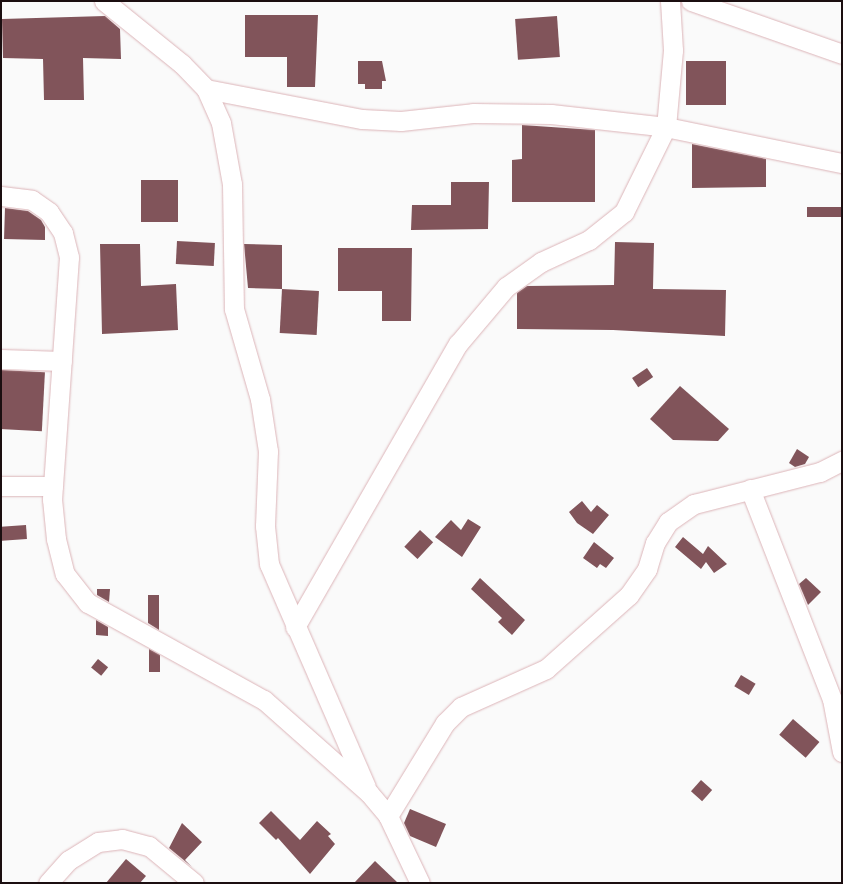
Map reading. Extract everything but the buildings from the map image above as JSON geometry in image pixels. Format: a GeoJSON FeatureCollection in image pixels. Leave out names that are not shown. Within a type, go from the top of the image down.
{"type":"FeatureCollection","features":[{"type":"Feature","properties":{"kind":"street"},"geometry":{"type":"LineString","coordinates":[[104,1],[182,64],[206,89],[221,124],[232,184],[234,309],[260,399],[268,451],[265,526],[269,564],[369,793]]}},
{"type":"Feature","properties":{"kind":"street"},"geometry":{"type":"LineString","coordinates":[[295,627],[458,344],[506,287],[541,262],[589,240],[624,212],[666,127],[673,50],[670,1]]}},
{"type":"Feature","properties":{"kind":"street"},"geometry":{"type":"LineString","coordinates":[[691,1],[842,54]]}},
{"type":"Feature","properties":{"kind":"street"},"geometry":{"type":"LineString","coordinates":[[206,89],[362,119],[400,120],[473,113],[551,114],[666,127],[842,163]]}},
{"type":"Feature","properties":{"kind":"street"},"geometry":{"type":"LineString","coordinates":[[1,196],[32,200],[50,212],[63,233],[69,258],[53,486],[56,539],[65,574],[88,603],[264,700],[369,793],[388,816],[420,883]]}},
{"type":"Feature","properties":{"kind":"street"},"geometry":{"type":"LineString","coordinates":[[1,359],[62,362]]}},
{"type":"Feature","properties":{"kind":"street"},"geometry":{"type":"LineString","coordinates":[[388,816],[446,723],[461,707],[546,669],[629,595],[647,569],[655,543],[668,522],[694,504],[820,472],[842,461]]}},
{"type":"Feature","properties":{"kind":"street"},"geometry":{"type":"LineString","coordinates":[[1,486],[53,486]]}},
{"type":"Feature","properties":{"kind":"street"},"geometry":{"type":"LineString","coordinates":[[750,489],[832,699],[842,752]]}},
{"type":"Feature","properties":{"kind":"street"},"geometry":{"type":"LineString","coordinates":[[48,883],[69,860],[98,842],[122,839],[149,846],[194,883]]}}]}
